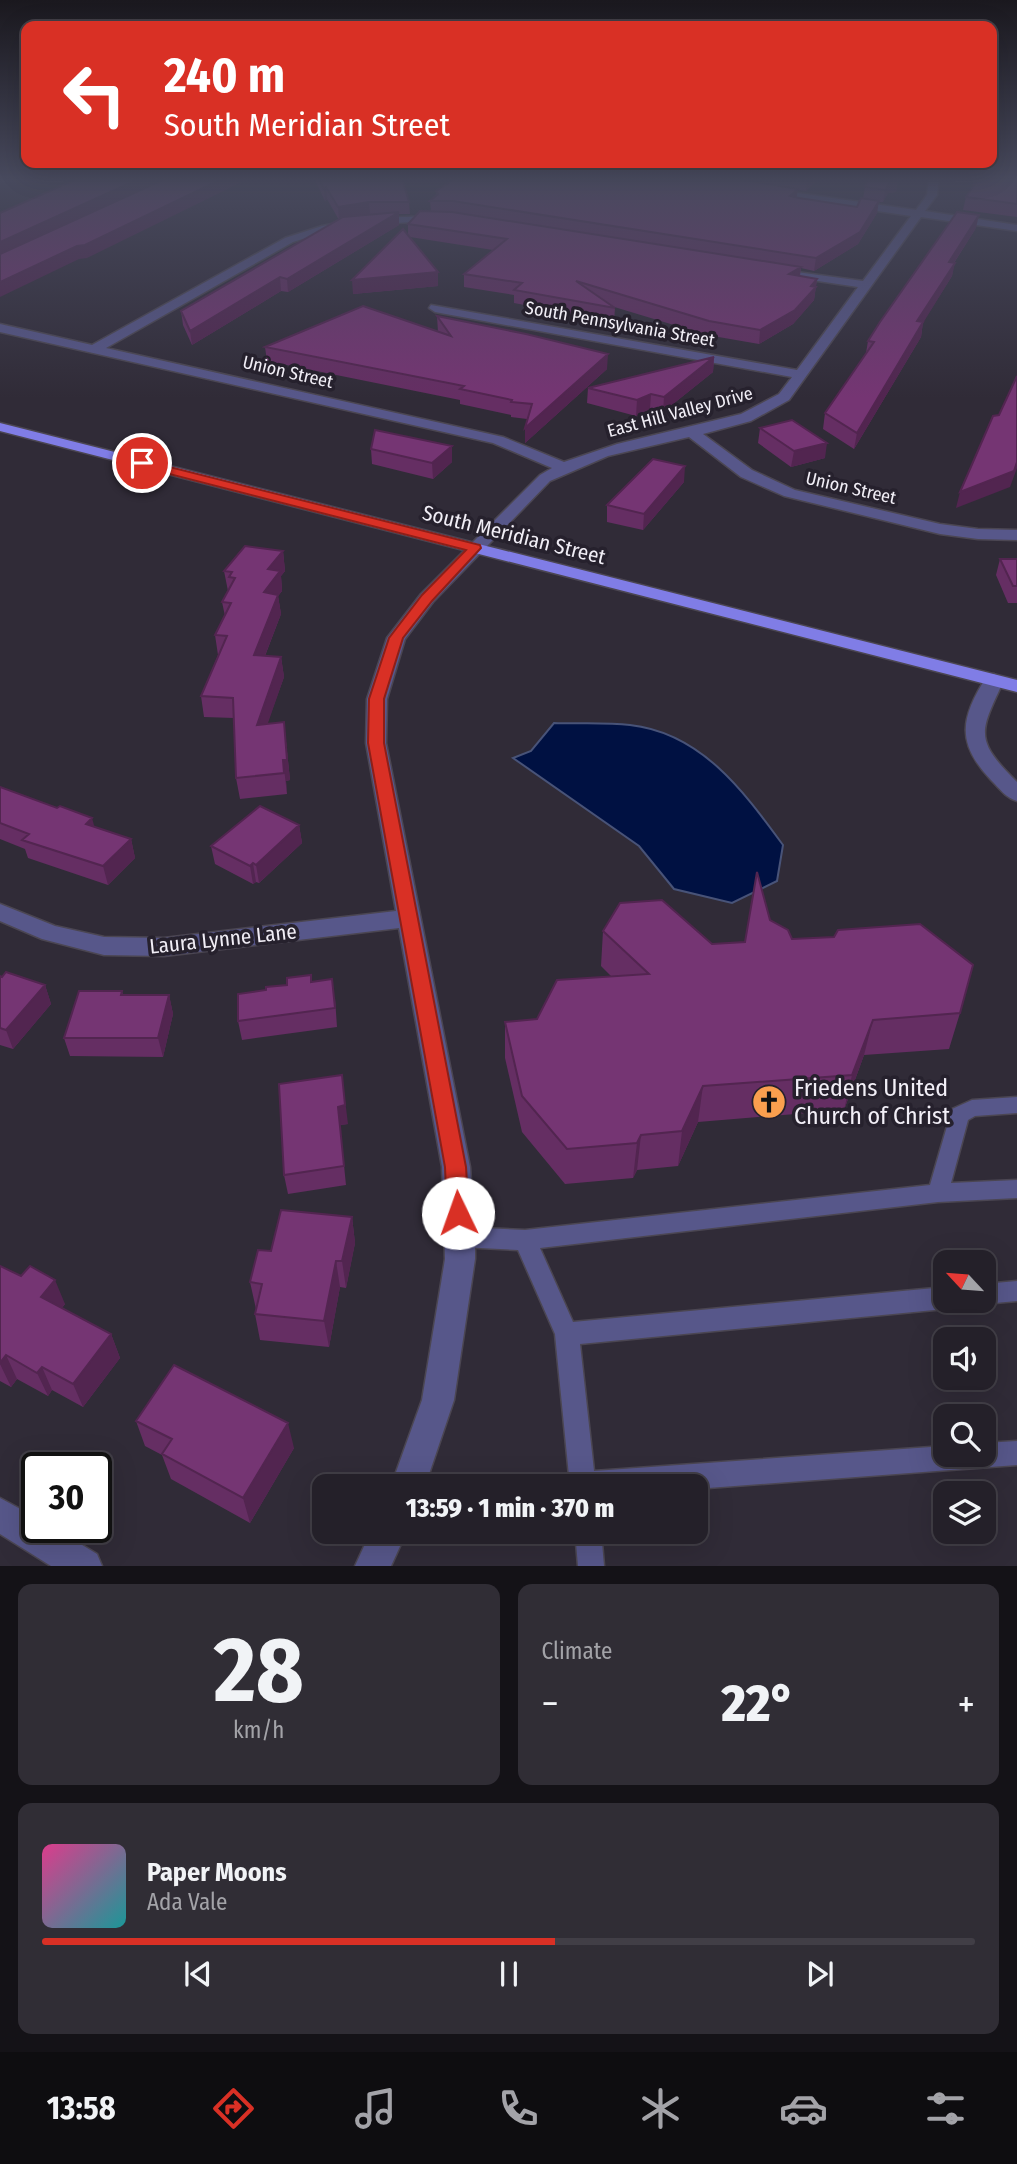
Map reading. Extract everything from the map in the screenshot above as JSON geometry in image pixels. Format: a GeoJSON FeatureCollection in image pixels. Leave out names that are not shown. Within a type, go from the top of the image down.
{"type":"FeatureCollection","features":[{"type":"Feature","properties":{"kind":"main road","name":"South Meridian Street"},"geometry":{"type":"LineString","coordinates":[[0,427],[1017,686]]}},
{"type":"Feature","properties":{"kind":"street"},"geometry":{"type":"LineString","coordinates":[[93,349],[269,251]]}},
{"type":"Feature","properties":{"kind":"street","name":"East Hill Valley Drive"},"geometry":{"type":"LineString","coordinates":[[412,1474],[438,1400],[460,1259],[460,1237],[456,1167],[376,743],[377,699],[396,638],[427,598],[545,478],[563,467],[605,452],[739,420],[769,408],[783,397],[891,251]]}},
{"type":"Feature","properties":{"kind":"street"},"geometry":{"type":"LineString","coordinates":[[756,267],[866,285]]}},
{"type":"Feature","properties":{"kind":"street","name":"South Pennsylvania Street"},"geometry":{"type":"LineString","coordinates":[[435,308],[799,374]]}},
{"type":"Feature","properties":{"kind":"street","name":"Union Street"},"geometry":{"type":"LineString","coordinates":[[0,328],[498,440],[563,467]]}},
{"type":"Feature","properties":{"kind":"street","name":"Union Street"},"geometry":{"type":"LineString","coordinates":[[692,432],[746,473],[767,485],[800,496],[955,532],[991,536],[1017,535]]}},
{"type":"Feature","properties":{"kind":"street"},"geometry":{"type":"LineString","coordinates":[[994,680],[974,727],[978,748],[990,766],[1017,794]]}},
{"type":"Feature","properties":{"kind":"street","name":"Laura Lynne Lane"},"geometry":{"type":"LineString","coordinates":[[0,912],[50,933],[104,946],[164,947],[409,918]]}},
{"type":"Feature","properties":{"kind":"street"},"geometry":{"type":"LineString","coordinates":[[0,1515],[85,1566]]}},
{"type":"Feature","properties":{"kind":"street"},"geometry":{"type":"LineString","coordinates":[[372,1566],[383,1544]]}},
{"type":"Feature","properties":{"kind":"lane"},"geometry":{"type":"LineString","coordinates":[[938,1193],[959,1115],[972,1108],[1017,1105]]}},
{"type":"Feature","properties":{"kind":"lane"},"geometry":{"type":"LineString","coordinates":[[460,1237],[525,1240],[938,1193],[1017,1189]]}},
{"type":"Feature","properties":{"kind":"lane"},"geometry":{"type":"LineString","coordinates":[[525,1240],[567,1334],[582,1474]]}},
{"type":"Feature","properties":{"kind":"lane"},"geometry":{"type":"LineString","coordinates":[[996,1293],[1017,1291]]}},
{"type":"Feature","properties":{"kind":"lane"},"geometry":{"type":"LineString","coordinates":[[567,1334],[933,1299]]}},
{"type":"Feature","properties":{"kind":"lane"},"geometry":{"type":"LineString","coordinates":[[708,1475],[1017,1452]]}},
{"type":"Feature","properties":{"kind":"lane"},"geometry":{"type":"LineString","coordinates":[[589,1544],[591,1566]]}},
{"type":"Feature","properties":{"kind":"shaded area"},"geometry":{"type":"Polygon","coordinates":[[[554,723],[630,725],[656,730],[700,753],[736,786],[783,845],[777,881],[732,903],[674,889],[639,846],[513,758],[531,751],[554,723]]]}},
{"type":"Feature","properties":{"kind":"building"},"geometry":{"type":"Polygon","coordinates":[[[6,251],[66,251],[0,282],[0,254],[6,251]]]}},
{"type":"Feature","properties":{"kind":"building"},"geometry":{"type":"Polygon","coordinates":[[[284,251],[334,251],[287,279],[280,277],[190,331],[181,311],[284,251]]]}},
{"type":"Feature","properties":{"kind":"building"},"geometry":{"type":"Polygon","coordinates":[[[381,251],[421,251],[438,272],[352,280],[381,251]]]}},
{"type":"Feature","properties":{"kind":"building"},"geometry":{"type":"Polygon","coordinates":[[[492,251],[700,251],[801,267],[789,274],[817,279],[811,286],[816,287],[795,310],[760,330],[709,321],[576,281],[615,308],[514,290],[522,283],[464,274],[492,251]]]}},
{"type":"Feature","properties":{"kind":"building"},"geometry":{"type":"Polygon","coordinates":[[[772,251],[828,251],[816,258],[772,251]]]}},
{"type":"Feature","properties":{"kind":"building"},"geometry":{"type":"Polygon","coordinates":[[[930,251],[956,251],[949,262],[955,263],[917,321],[923,322],[857,433],[825,413],[874,342],[868,341],[930,251]]]}},
{"type":"Feature","properties":{"kind":"building"},"geometry":{"type":"Polygon","coordinates":[[[363,306],[451,336],[437,316],[608,354],[525,428],[532,404],[511,402],[512,400],[460,389],[464,386],[265,347],[363,306]]]}},
{"type":"Feature","properties":{"kind":"building"},"geometry":{"type":"Polygon","coordinates":[[[714,357],[664,397],[651,394],[637,400],[588,388],[714,357]]]}},
{"type":"Feature","properties":{"kind":"building"},"geometry":{"type":"Polygon","coordinates":[[[1017,376],[1017,462],[1014,471],[960,492],[993,416],[999,415],[1017,376]]]}},
{"type":"Feature","properties":{"kind":"building"},"geometry":{"type":"Polygon","coordinates":[[[792,420],[827,443],[794,451],[760,428],[792,420]]]}},
{"type":"Feature","properties":{"kind":"building"},"geometry":{"type":"Polygon","coordinates":[[[375,430],[452,446],[432,463],[371,449],[375,430]]]}},
{"type":"Feature","properties":{"kind":"building"},"geometry":{"type":"Polygon","coordinates":[[[653,459],[685,466],[644,514],[607,505],[653,459]]]}},
{"type":"Feature","properties":{"kind":"building"},"geometry":{"type":"Polygon","coordinates":[[[245,546],[283,551],[268,569],[280,571],[264,592],[278,595],[254,655],[281,657],[257,725],[284,722],[287,760],[283,760],[284,773],[236,778],[233,698],[201,696],[227,636],[215,635],[231,603],[222,602],[235,578],[229,577],[232,572],[224,571],[245,546]]]}},
{"type":"Feature","properties":{"kind":"building"},"geometry":{"type":"Polygon","coordinates":[[[1000,559],[1017,559],[1017,586],[1013,586],[1000,559]]]}},
{"type":"Feature","properties":{"kind":"building"},"geometry":{"type":"Polygon","coordinates":[[[0,787],[92,818],[86,824],[131,839],[103,866],[22,840],[29,834],[0,823],[0,787]]]}},
{"type":"Feature","properties":{"kind":"building"},"geometry":{"type":"Polygon","coordinates":[[[260,806],[299,825],[256,865],[253,863],[250,866],[211,846],[260,806]]]}},
{"type":"Feature","properties":{"kind":"building"},"geometry":{"type":"Polygon","coordinates":[[[757,872],[770,920],[788,930],[792,939],[834,937],[838,930],[920,924],[973,965],[960,1013],[873,1020],[852,1075],[703,1086],[682,1131],[641,1135],[637,1143],[567,1149],[522,1096],[505,1022],[537,1019],[557,980],[649,974],[603,931],[620,903],[662,900],[712,944],[745,942],[757,872]]]}},
{"type":"Feature","properties":{"kind":"building"},"geometry":{"type":"Polygon","coordinates":[[[6,972],[45,985],[6,1030],[0,1028],[0,976],[6,972]]]}},
{"type":"Feature","properties":{"kind":"building"},"geometry":{"type":"Polygon","coordinates":[[[311,975],[311,982],[332,979],[335,1008],[238,1021],[238,994],[287,985],[287,978],[311,975]]]}},
{"type":"Feature","properties":{"kind":"building"},"geometry":{"type":"Polygon","coordinates":[[[79,991],[122,991],[121,995],[169,995],[158,1038],[64,1038],[79,991]]]}},
{"type":"Feature","properties":{"kind":"building"},"geometry":{"type":"Polygon","coordinates":[[[342,1075],[345,1105],[338,1107],[344,1166],[284,1175],[279,1084],[342,1075]]]}},
{"type":"Feature","properties":{"kind":"building"},"geometry":{"type":"Polygon","coordinates":[[[281,1210],[352,1217],[342,1261],[336,1261],[324,1321],[255,1314],[262,1284],[250,1282],[258,1250],[271,1251],[281,1210]]]}},
{"type":"Feature","properties":{"kind":"building"},"geometry":{"type":"Polygon","coordinates":[[[0,1266],[21,1276],[30,1266],[55,1280],[41,1297],[111,1334],[73,1384],[42,1367],[37,1373],[6,1355],[0,1363],[0,1266]]]}},
{"type":"Feature","properties":{"kind":"building"},"geometry":{"type":"Polygon","coordinates":[[[174,1365],[288,1423],[243,1498],[162,1454],[172,1439],[136,1421],[174,1365]]]}},
{"type":"Feature","properties":{"kind":"place","name":"Friedens United Church of Christ"},"geometry":{"type":"Point","coordinates":[769,1102]}},
{"type":"Feature","properties":{"kind":"route"},"geometry":{"type":"LineString","coordinates":[[142,463],[475,548],[427,598],[396,638],[377,699],[376,743],[456,1167],[458,1213]]}}]}
